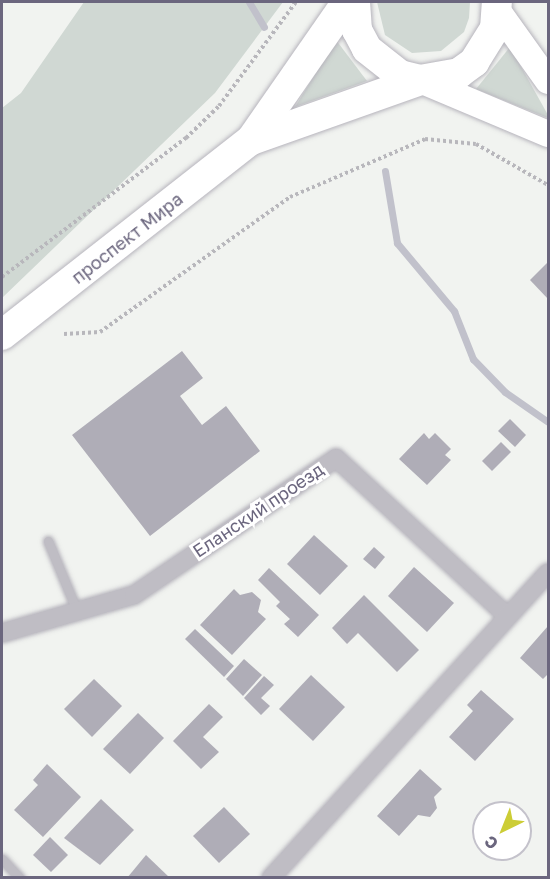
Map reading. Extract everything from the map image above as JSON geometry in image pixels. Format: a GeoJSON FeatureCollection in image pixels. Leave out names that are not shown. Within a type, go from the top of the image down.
{"type":"FeatureCollection","features":[{"type":"Feature","properties":{"kind":"main road","name":"проспект Мира"},"geometry":{"type":"LineString","coordinates":[[2,335],[251,140],[347,2]]}},
{"type":"Feature","properties":{"kind":"main road"},"geometry":{"type":"LineString","coordinates":[[355,2],[357,30],[367,49],[381,65],[549,134]]}},
{"type":"Feature","properties":{"kind":"main road","name":"проспект Мира"},"geometry":{"type":"LineString","coordinates":[[251,140],[420,80],[459,73],[474,62],[487,47],[500,5]]}},
{"type":"Feature","properties":{"kind":"main road"},"geometry":{"type":"LineString","coordinates":[[500,5],[549,81]]}},
{"type":"Feature","properties":{"kind":"street","name":"Еланский проезд"},"geometry":{"type":"LineString","coordinates":[[2,633],[134,595],[336,458],[506,615]]}},
{"type":"Feature","properties":{"kind":"street"},"geometry":{"type":"LineString","coordinates":[[271,878],[506,615],[549,573]]}},
{"type":"Feature","properties":{"kind":"lane"},"geometry":{"type":"LineString","coordinates":[[48,541],[77,612]]}},
{"type":"Feature","properties":{"kind":"lane"},"geometry":{"type":"LineString","coordinates":[[2,859],[20,878]]}},
{"type":"Feature","properties":{"kind":"path"},"geometry":{"type":"LineString","coordinates":[[2,277],[186,138],[219,106],[296,2]]}},
{"type":"Feature","properties":{"kind":"path"},"geometry":{"type":"LineString","coordinates":[[64,334],[100,332],[290,197],[425,139],[476,144],[549,185]]}},
{"type":"Feature","properties":{"kind":"shaded area"},"geometry":{"type":"Polygon","coordinates":[[[84,2],[283,2],[215,93],[2,298],[2,108],[21,93],[84,2]]]}},
{"type":"Feature","properties":{"kind":"shaded area"},"geometry":{"type":"Polygon","coordinates":[[[377,2],[470,2],[469,18],[464,32],[441,51],[412,53],[385,35],[377,2]]]}},
{"type":"Feature","properties":{"kind":"shaded area"},"geometry":{"type":"Polygon","coordinates":[[[336,40],[367,81],[295,107],[336,40]]]}},
{"type":"Feature","properties":{"kind":"shaded area"},"geometry":{"type":"Polygon","coordinates":[[[510,47],[548,115],[548,118],[476,89],[510,47]]]}},
{"type":"Feature","properties":{"kind":"building"},"geometry":{"type":"Polygon","coordinates":[[[548,262],[548,299],[530,280],[548,262]]]}},
{"type":"Feature","properties":{"kind":"building"},"geometry":{"type":"Polygon","coordinates":[[[182,351],[203,378],[180,396],[202,425],[226,406],[260,451],[150,536],[72,435],[182,351]]]}},
{"type":"Feature","properties":{"kind":"building"},"geometry":{"type":"Polygon","coordinates":[[[510,419],[526,435],[515,447],[498,431],[510,419]]]}},
{"type":"Feature","properties":{"kind":"building"},"geometry":{"type":"Polygon","coordinates":[[[424,433],[429,439],[435,433],[451,449],[445,455],[451,460],[427,485],[399,459],[424,433]]]}},
{"type":"Feature","properties":{"kind":"building"},"geometry":{"type":"Polygon","coordinates":[[[501,442],[511,452],[492,471],[482,461],[501,442]]]}},
{"type":"Feature","properties":{"kind":"building"},"geometry":{"type":"Polygon","coordinates":[[[314,535],[348,566],[320,595],[287,564],[314,535]]]}},
{"type":"Feature","properties":{"kind":"building"},"geometry":{"type":"Polygon","coordinates":[[[374,547],[385,557],[375,569],[363,559],[374,547]]]}},
{"type":"Feature","properties":{"kind":"building"},"geometry":{"type":"Polygon","coordinates":[[[414,567],[454,603],[427,632],[388,596],[414,567]]]}},
{"type":"Feature","properties":{"kind":"building"},"geometry":{"type":"Polygon","coordinates":[[[269,568],[319,615],[298,637],[284,624],[290,619],[276,606],[280,602],[258,580],[269,568]]]}},
{"type":"Feature","properties":{"kind":"building"},"geometry":{"type":"Polygon","coordinates":[[[234,589],[240,595],[252,592],[261,600],[258,612],[266,619],[232,655],[200,625],[234,589]]]}},
{"type":"Feature","properties":{"kind":"building"},"geometry":{"type":"Polygon","coordinates":[[[364,595],[419,650],[397,672],[358,633],[347,644],[332,628],[364,595]]]}},
{"type":"Feature","properties":{"kind":"building"},"geometry":{"type":"Polygon","coordinates":[[[548,626],[548,674],[543,679],[520,658],[548,626]]]}},
{"type":"Feature","properties":{"kind":"building"},"geometry":{"type":"Polygon","coordinates":[[[195,629],[234,666],[224,677],[185,639],[195,629]]]}},
{"type":"Feature","properties":{"kind":"building"},"geometry":{"type":"Polygon","coordinates":[[[244,659],[262,675],[243,696],[226,679],[244,659]]]}},
{"type":"Feature","properties":{"kind":"building"},"geometry":{"type":"Polygon","coordinates":[[[311,675],[345,707],[313,741],[279,709],[311,675]]]}},
{"type":"Feature","properties":{"kind":"building"},"geometry":{"type":"Polygon","coordinates":[[[264,676],[274,685],[261,698],[270,706],[261,715],[244,698],[264,676]]]}},
{"type":"Feature","properties":{"kind":"building"},"geometry":{"type":"Polygon","coordinates":[[[94,679],[122,706],[92,737],[64,709],[94,679]]]}},
{"type":"Feature","properties":{"kind":"building"},"geometry":{"type":"Polygon","coordinates":[[[481,690],[514,719],[475,761],[449,737],[473,711],[467,705],[481,690]]]}},
{"type":"Feature","properties":{"kind":"building"},"geometry":{"type":"Polygon","coordinates":[[[209,704],[223,717],[203,737],[219,752],[201,769],[173,741],[209,704]]]}},
{"type":"Feature","properties":{"kind":"building"},"geometry":{"type":"Polygon","coordinates":[[[138,713],[164,738],[130,774],[103,749],[138,713]]]}},
{"type":"Feature","properties":{"kind":"building"},"geometry":{"type":"Polygon","coordinates":[[[47,764],[81,797],[43,837],[14,810],[38,785],[33,780],[47,764]]]}},
{"type":"Feature","properties":{"kind":"building"},"geometry":{"type":"Polygon","coordinates":[[[420,769],[442,789],[434,797],[437,808],[430,817],[418,815],[399,836],[377,816],[420,769]]]}},
{"type":"Feature","properties":{"kind":"building"},"geometry":{"type":"Polygon","coordinates":[[[101,799],[134,830],[100,865],[64,838],[101,799]]]}},
{"type":"Feature","properties":{"kind":"building"},"geometry":{"type":"Polygon","coordinates":[[[224,807],[250,834],[219,863],[193,836],[224,807]]]}},
{"type":"Feature","properties":{"kind":"building"},"geometry":{"type":"Polygon","coordinates":[[[50,837],[68,855],[51,872],[33,855],[50,837]]]}},
{"type":"Feature","properties":{"kind":"building"},"geometry":{"type":"Polygon","coordinates":[[[146,855],[170,878],[127,878],[146,855]]]}},
{"type":"Feature","properties":{"kind":"waterway"},"geometry":{"type":"LineString","coordinates":[[249,2],[264,27]]}},
{"type":"Feature","properties":{"kind":"waterway"},"geometry":{"type":"LineString","coordinates":[[385,171],[397,243],[454,311],[473,359],[505,392],[548,422]]}}]}
